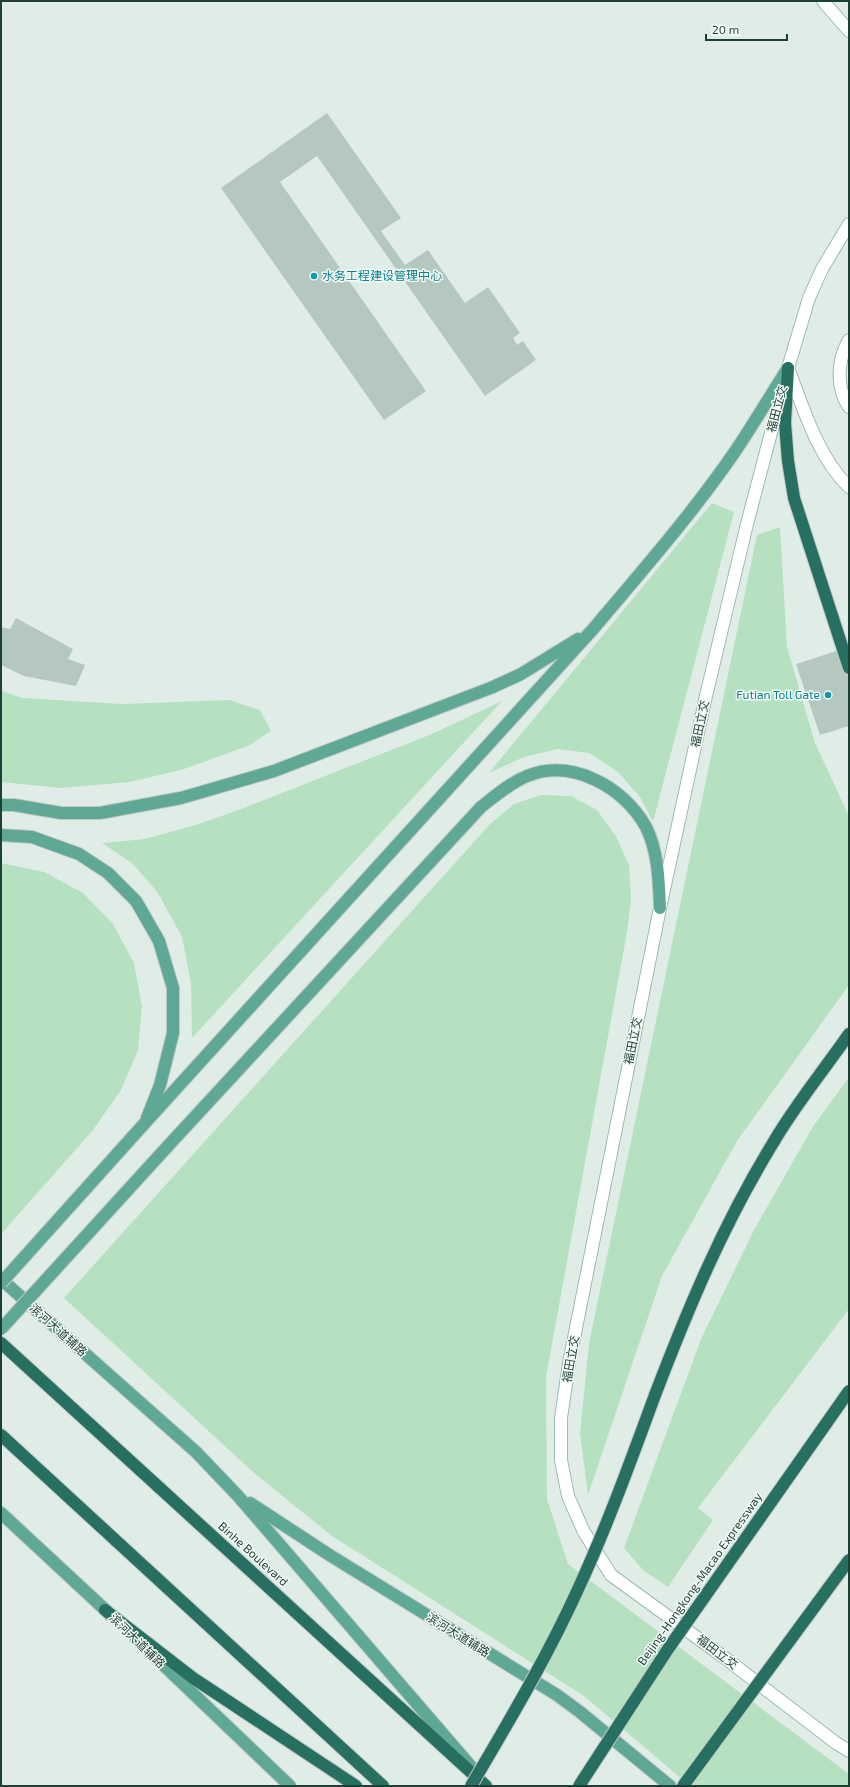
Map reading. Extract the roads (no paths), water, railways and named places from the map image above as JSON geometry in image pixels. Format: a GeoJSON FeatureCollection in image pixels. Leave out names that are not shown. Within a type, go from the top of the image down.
{"type":"FeatureCollection","features":[{"type":"Feature","properties":{"kind":"highway"},"geometry":{"type":"LineString","coordinates":[[788,368],[785,423],[788,461],[794,498],[849,668]]}},
{"type":"Feature","properties":{"kind":"highway"},"geometry":{"type":"LineString","coordinates":[[470,1786],[531,1684],[579,1588],[600,1539],[686,1314],[722,1234],[745,1190],[774,1142],[849,1034]]}},
{"type":"Feature","properties":{"kind":"highway","name":"Binhe Boulevard"},"geometry":{"type":"LineString","coordinates":[[1,1343],[487,1786]]}},
{"type":"Feature","properties":{"kind":"highway","name":"Beijing-Hongkong-Macao Expressway"},"geometry":{"type":"LineString","coordinates":[[579,1786],[668,1649],[849,1391]]}},
{"type":"Feature","properties":{"kind":"highway"},"geometry":{"type":"LineString","coordinates":[[1,1435],[383,1786]]}},
{"type":"Feature","properties":{"kind":"highway"},"geometry":{"type":"LineString","coordinates":[[683,1786],[849,1560]]}},
{"type":"Feature","properties":{"kind":"highway"},"geometry":{"type":"LineString","coordinates":[[105,1610],[193,1678],[356,1786]]}},
{"type":"Feature","properties":{"kind":"main road"},"geometry":{"type":"LineString","coordinates":[[1,1283],[594,628],[705,493],[734,453],[788,368]]}},
{"type":"Feature","properties":{"kind":"main road"},"geometry":{"type":"LineString","coordinates":[[1,805],[14,805],[61,814],[100,813],[181,798],[259,776],[493,687],[521,674],[551,657],[594,628]]}},
{"type":"Feature","properties":{"kind":"main road"},"geometry":{"type":"LineString","coordinates":[[1,1329],[481,807],[503,790],[527,776],[555,771],[579,774],[606,785],[628,803],[646,827],[656,857],[660,908]]}},
{"type":"Feature","properties":{"kind":"main road"},"geometry":{"type":"LineString","coordinates":[[1,835],[32,837],[79,854],[108,873],[136,901],[159,941],[173,988],[173,1033],[160,1085],[144,1124]]}},
{"type":"Feature","properties":{"kind":"main road","name":"滨河大道辅路"},"geometry":{"type":"LineString","coordinates":[[1,1278],[196,1452],[238,1496],[487,1786]]}},
{"type":"Feature","properties":{"kind":"main road","name":"滨河大道辅路"},"geometry":{"type":"LineString","coordinates":[[238,1496],[331,1556],[557,1696],[580,1712],[670,1786]]}},
{"type":"Feature","properties":{"kind":"main road","name":"滨河大道辅路"},"geometry":{"type":"LineString","coordinates":[[1,1513],[290,1786]]}},
{"type":"Feature","properties":{"kind":"street"},"geometry":{"type":"LineString","coordinates":[[822,1],[849,31]]}},
{"type":"Feature","properties":{"kind":"street","name":"福田立交"},"geometry":{"type":"LineString","coordinates":[[849,224],[822,269],[809,298],[788,368],[747,524],[715,659],[660,908],[569,1362],[561,1418],[561,1460],[568,1496],[584,1532],[611,1574],[725,1658],[836,1743],[849,1751]]}},
{"type":"Feature","properties":{"kind":"street"},"geometry":{"type":"LineString","coordinates":[[849,340],[841,360],[840,390],[849,407]]}},
{"type":"Feature","properties":{"kind":"street"},"geometry":{"type":"LineString","coordinates":[[788,368],[811,427],[827,459],[849,488]]}},
{"type":"Feature","properties":{"kind":"place","name":"水务工程建设管理中心"},"geometry":{"type":"Point","coordinates":[314,276]}},
{"type":"Feature","properties":{"kind":"place","name":"Futian Toll Gate"},"geometry":{"type":"Point","coordinates":[828,695]}}]}
